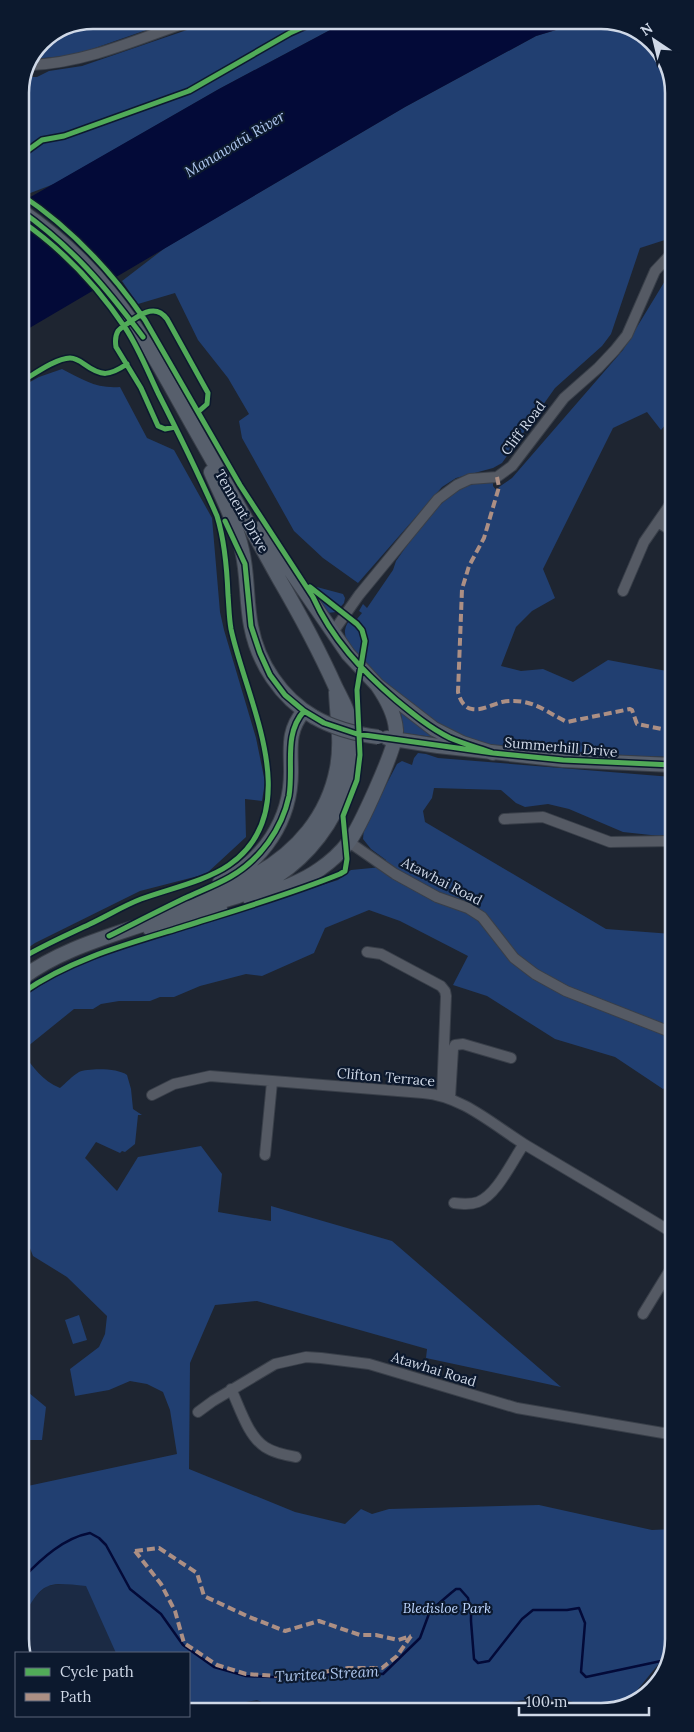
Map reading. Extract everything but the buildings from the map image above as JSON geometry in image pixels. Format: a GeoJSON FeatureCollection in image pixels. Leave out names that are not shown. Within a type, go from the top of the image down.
{"type":"FeatureCollection","features":[{"type":"Feature","properties":{"kind":"main road","name":"Tennent Drive"},"geometry":{"type":"LineString","coordinates":[[29,216],[74,253],[112,295],[143,337],[326,664],[348,711],[352,746],[343,794],[327,826],[300,859],[280,874],[262,885],[222,901],[186,908],[57,956],[29,974]]}},
{"type":"Feature","properties":{"kind":"main road","name":"Summerhill Drive"},"geometry":{"type":"LineString","coordinates":[[176,396],[238,532],[245,564],[251,626],[260,653],[270,675],[285,695],[309,714],[340,730],[378,737],[493,753],[563,760],[665,765]]}},
{"type":"Feature","properties":{"kind":"main road"},"geometry":{"type":"LineString","coordinates":[[210,455],[332,632],[348,654],[377,685],[434,729],[462,743],[493,753]]}},
{"type":"Feature","properties":{"kind":"main road"},"geometry":{"type":"LineString","coordinates":[[110,936],[174,924],[288,886],[321,869],[349,842],[388,761],[395,739],[394,719],[388,703],[377,685]]}},
{"type":"Feature","properties":{"kind":"main road"},"geometry":{"type":"LineString","coordinates":[[110,936],[231,877],[250,864],[265,847],[279,825],[289,796],[291,733],[295,722],[309,714]]}},
{"type":"Feature","properties":{"kind":"street"},"geometry":{"type":"LineString","coordinates":[[35,65],[78,59],[167,29]]}},
{"type":"Feature","properties":{"kind":"street","name":"Cliff Road"},"geometry":{"type":"LineString","coordinates":[[332,632],[359,595],[447,490],[470,480],[497,477],[518,460],[564,398],[598,368],[627,335],[655,271],[665,260]]}},
{"type":"Feature","properties":{"kind":"street"},"geometry":{"type":"LineString","coordinates":[[622,591],[644,542],[665,513]]}},
{"type":"Feature","properties":{"kind":"street"},"geometry":{"type":"LineString","coordinates":[[659,523],[665,526]]}},
{"type":"Feature","properties":{"kind":"street"},"geometry":{"type":"LineString","coordinates":[[504,819],[543,817],[610,842],[665,841]]}},
{"type":"Feature","properties":{"kind":"street","name":"Atawhai Road"},"geometry":{"type":"LineString","coordinates":[[349,842],[394,874],[437,897],[468,908],[482,916],[514,958],[535,974],[566,992],[665,1030]]}},
{"type":"Feature","properties":{"kind":"street"},"geometry":{"type":"LineString","coordinates":[[367,952],[381,954],[441,986],[445,991],[446,1097]]}},
{"type":"Feature","properties":{"kind":"street"},"geometry":{"type":"LineString","coordinates":[[446,1097],[455,1045],[463,1044],[511,1058]]}},
{"type":"Feature","properties":{"kind":"street","name":"Clifton Terrace"},"geometry":{"type":"LineString","coordinates":[[152,1095],[174,1084],[210,1076],[423,1093],[446,1097],[665,1228]]}},
{"type":"Feature","properties":{"kind":"street"},"geometry":{"type":"LineString","coordinates":[[266,1155],[272,1082]]}},
{"type":"Feature","properties":{"kind":"street"},"geometry":{"type":"LineString","coordinates":[[454,1203],[471,1204],[486,1198],[497,1185],[524,1144]]}},
{"type":"Feature","properties":{"kind":"street"},"geometry":{"type":"LineString","coordinates":[[643,1314],[665,1278]]}},
{"type":"Feature","properties":{"kind":"street","name":"Atawhai Road"},"geometry":{"type":"LineString","coordinates":[[198,1412],[275,1364],[306,1357],[369,1364],[517,1408],[665,1433]]}},
{"type":"Feature","properties":{"kind":"street"},"geometry":{"type":"LineString","coordinates":[[231,1390],[256,1439],[274,1452],[296,1457]]}},
{"type":"Feature","properties":{"kind":"shaded area"},"geometry":{"type":"Polygon","coordinates":[[[103,1578],[175,1652],[30,1652],[29,1601],[47,1586],[103,1578]]]}},
{"type":"Feature","properties":{"kind":"shaded area"},"geometry":{"type":"Polygon","coordinates":[[[659,1667],[649,1682],[635,1693],[659,1667]]]}},
{"type":"Feature","properties":{"kind":"shaded area"},"geometry":{"type":"Polygon","coordinates":[[[190,1675],[208,1703],[190,1703],[190,1675]]]}},
{"type":"Feature","properties":{"kind":"shaded area"},"geometry":{"type":"Polygon","coordinates":[[[562,1699],[577,1703],[506,1703],[523,1700],[562,1699]]]}},
{"type":"Feature","properties":{"kind":"shaded area"},"geometry":{"type":"Polygon","coordinates":[[[257,1700],[264,1703],[240,1703],[257,1700]]]}},
{"type":"Feature","properties":{"kind":"green space"},"geometry":{"type":"Polygon","coordinates":[[[92,29],[149,29],[75,55],[39,58],[50,45],[72,32],[92,29]]]}},
{"type":"Feature","properties":{"kind":"green space"},"geometry":{"type":"Polygon","coordinates":[[[190,29],[332,29],[219,89],[54,184],[29,193],[29,88],[31,77],[37,77],[49,71],[82,66],[190,29]]]}},
{"type":"Feature","properties":{"kind":"green space"},"geometry":{"type":"Polygon","coordinates":[[[559,29],[606,29],[629,35],[629,65],[659,65],[665,84],[665,240],[640,248],[611,334],[602,346],[555,388],[502,463],[493,468],[456,478],[442,487],[358,583],[323,558],[294,531],[242,438],[239,421],[249,414],[228,378],[198,340],[175,293],[138,304],[122,281],[165,248],[405,107],[536,36],[559,29]]]}},
{"type":"Feature","properties":{"kind":"green space"},"geometry":{"type":"Polygon","coordinates":[[[665,281],[665,425],[661,430],[647,412],[613,428],[543,569],[555,598],[532,611],[516,627],[501,666],[521,671],[543,669],[573,682],[608,660],[665,671],[665,757],[508,747],[480,742],[456,733],[413,707],[376,674],[348,643],[345,632],[346,627],[349,621],[360,632],[362,639],[361,654],[364,657],[367,638],[364,629],[357,621],[362,613],[359,611],[363,604],[367,608],[393,570],[396,561],[430,516],[450,496],[475,483],[493,482],[493,486],[497,491],[499,487],[512,478],[623,350],[665,281]]]}},
{"type":"Feature","properties":{"kind":"green space"},"geometry":{"type":"Polygon","coordinates":[[[62,369],[96,385],[120,387],[147,438],[174,450],[212,518],[220,612],[256,738],[265,782],[262,801],[245,799],[246,837],[206,874],[140,891],[29,947],[29,383],[62,369]]]}},
{"type":"Feature","properties":{"kind":"green space"},"geometry":{"type":"Polygon","coordinates":[[[305,586],[336,610],[339,606],[313,586],[343,594],[345,598],[344,603],[336,612],[327,613],[305,586]]]}},
{"type":"Feature","properties":{"kind":"green space"},"geometry":{"type":"Polygon","coordinates":[[[396,704],[447,739],[404,733],[401,714],[396,704]]]}},
{"type":"Feature","properties":{"kind":"green space"},"geometry":{"type":"Polygon","coordinates":[[[418,753],[438,758],[665,776],[665,835],[660,836],[623,832],[569,809],[548,804],[525,807],[516,803],[501,790],[434,788],[432,798],[423,811],[425,822],[606,929],[665,933],[665,1088],[663,1089],[615,1057],[555,1039],[487,996],[453,985],[468,956],[400,921],[369,910],[325,928],[314,953],[262,976],[246,974],[200,986],[174,997],[160,997],[150,1001],[119,1001],[101,1004],[93,1009],[74,1009],[29,1045],[29,994],[61,974],[107,954],[338,880],[351,870],[382,867],[386,860],[371,849],[363,839],[364,827],[397,764],[402,761],[412,765],[418,753]]]}},
{"type":"Feature","properties":{"kind":"green space","name":"Bledisloe Park"},"geometry":{"type":"Polygon","coordinates":[[[29,1061],[43,1078],[60,1088],[76,1074],[84,1071],[96,1069],[110,1070],[127,1075],[131,1089],[133,1109],[142,1115],[138,1115],[135,1144],[125,1152],[122,1151],[120,1153],[96,1142],[85,1158],[117,1191],[138,1157],[201,1146],[222,1174],[218,1212],[271,1221],[271,1206],[392,1241],[561,1387],[426,1358],[427,1349],[257,1301],[215,1305],[190,1363],[189,1469],[295,1512],[345,1524],[361,1509],[372,1514],[389,1509],[539,1505],[652,1530],[665,1529],[665,1648],[661,1661],[634,1694],[610,1703],[577,1703],[562,1699],[523,1700],[506,1703],[264,1703],[257,1700],[240,1703],[190,1703],[190,1652],[116,1652],[86,1586],[55,1584],[48,1586],[36,1596],[29,1607],[29,1486],[177,1454],[170,1410],[163,1392],[147,1384],[130,1381],[109,1390],[75,1396],[70,1369],[99,1347],[105,1334],[107,1316],[67,1277],[33,1256],[29,1246],[29,1061]]]}},
{"type":"Feature","properties":{"kind":"green space"},"geometry":{"type":"Polygon","coordinates":[[[79,1315],[87,1340],[73,1344],[65,1320],[79,1315]]]}},
{"type":"Feature","properties":{"kind":"green space"},"geometry":{"type":"Polygon","coordinates":[[[29,1393],[46,1407],[42,1440],[29,1440],[29,1393]]]}},
{"type":"Feature","properties":{"kind":"water","name":"Manawatū River"},"geometry":{"type":"Polygon","coordinates":[[[332,29],[559,29],[536,36],[405,107],[29,328],[29,198],[219,89],[332,29]]]}},
{"type":"Feature","properties":{"kind":"pier"},"geometry":{"type":"Polygon","coordinates":[[[29,198],[57,220],[117,279],[95,291],[50,246],[29,230],[29,198]]]}},
{"type":"Feature","properties":{"kind":"waterway","name":"Turitea Stream"},"geometry":{"type":"LineString","coordinates":[[29,1572],[62,1544],[90,1533],[106,1545],[130,1589],[161,1614],[183,1645],[214,1667],[246,1676],[295,1678],[350,1672],[383,1674],[420,1638],[430,1611],[456,1589],[460,1589],[468,1598],[471,1611],[474,1659],[478,1663],[489,1661],[522,1619],[533,1610],[579,1608],[585,1623],[581,1672],[586,1677],[661,1661]]}},
{"type":"Feature","properties":{"kind":"marked path"},"geometry":{"type":"LineString","coordinates":[[497,477],[499,487],[484,538],[469,566],[462,589],[458,692],[463,703],[469,708],[476,709],[502,702],[521,701],[537,706],[567,722],[630,709],[637,724],[665,730]]}},
{"type":"Feature","properties":{"kind":"marked path"},"geometry":{"type":"LineString","coordinates":[[135,1551],[159,1548],[197,1573],[204,1596],[285,1631],[319,1621],[360,1635],[376,1635],[398,1640],[411,1636]]}},
{"type":"Feature","properties":{"kind":"marked path"},"geometry":{"type":"LineString","coordinates":[[135,1551],[161,1584],[175,1611],[184,1643],[217,1665],[246,1674],[292,1677],[348,1668],[382,1668],[397,1656],[411,1636]]}},
{"type":"Feature","properties":{"kind":"cycle path"},"geometry":{"type":"LineString","coordinates":[[29,149],[42,140],[64,136],[189,91],[299,29]]}},
{"type":"Feature","properties":{"kind":"cycle path"},"geometry":{"type":"LineString","coordinates":[[29,200],[73,235],[104,267],[145,320],[240,485],[313,597],[329,627],[349,653],[383,689],[429,725],[450,738],[493,753]]}},
{"type":"Feature","properties":{"kind":"cycle path"},"geometry":{"type":"LineString","coordinates":[[29,217],[56,238],[87,268],[143,337]]}},
{"type":"Feature","properties":{"kind":"cycle path"},"geometry":{"type":"LineString","coordinates":[[29,227],[65,256],[104,298],[126,329],[217,516],[225,555],[231,629],[258,720],[265,753],[268,785],[265,815],[252,842],[229,865],[209,876],[134,902],[29,954]]}},
{"type":"Feature","properties":{"kind":"cycle path"},"geometry":{"type":"LineString","coordinates":[[175,427],[165,429],[158,426],[141,388],[116,347],[116,335],[122,327],[149,311],[163,314],[208,393],[207,404],[198,412]]}},
{"type":"Feature","properties":{"kind":"cycle path"},"geometry":{"type":"LineString","coordinates":[[29,377],[58,361],[70,358],[76,359],[101,373],[110,373],[127,364]]}},
{"type":"Feature","properties":{"kind":"cycle path"},"geometry":{"type":"LineString","coordinates":[[225,521],[245,564],[251,626],[270,675],[285,695],[304,711],[324,723],[357,734],[493,753],[563,760],[665,765]]}},
{"type":"Feature","properties":{"kind":"cycle path"},"geometry":{"type":"LineString","coordinates":[[29,989],[58,972],[95,955],[278,897],[345,871],[347,859],[343,816],[357,780],[360,755],[357,690],[365,641],[362,630],[357,624],[310,587]]}},
{"type":"Feature","properties":{"kind":"cycle path"},"geometry":{"type":"LineString","coordinates":[[109,936],[230,877],[260,853],[275,832],[286,808],[290,785],[291,741],[298,720],[304,711]]}}]}
